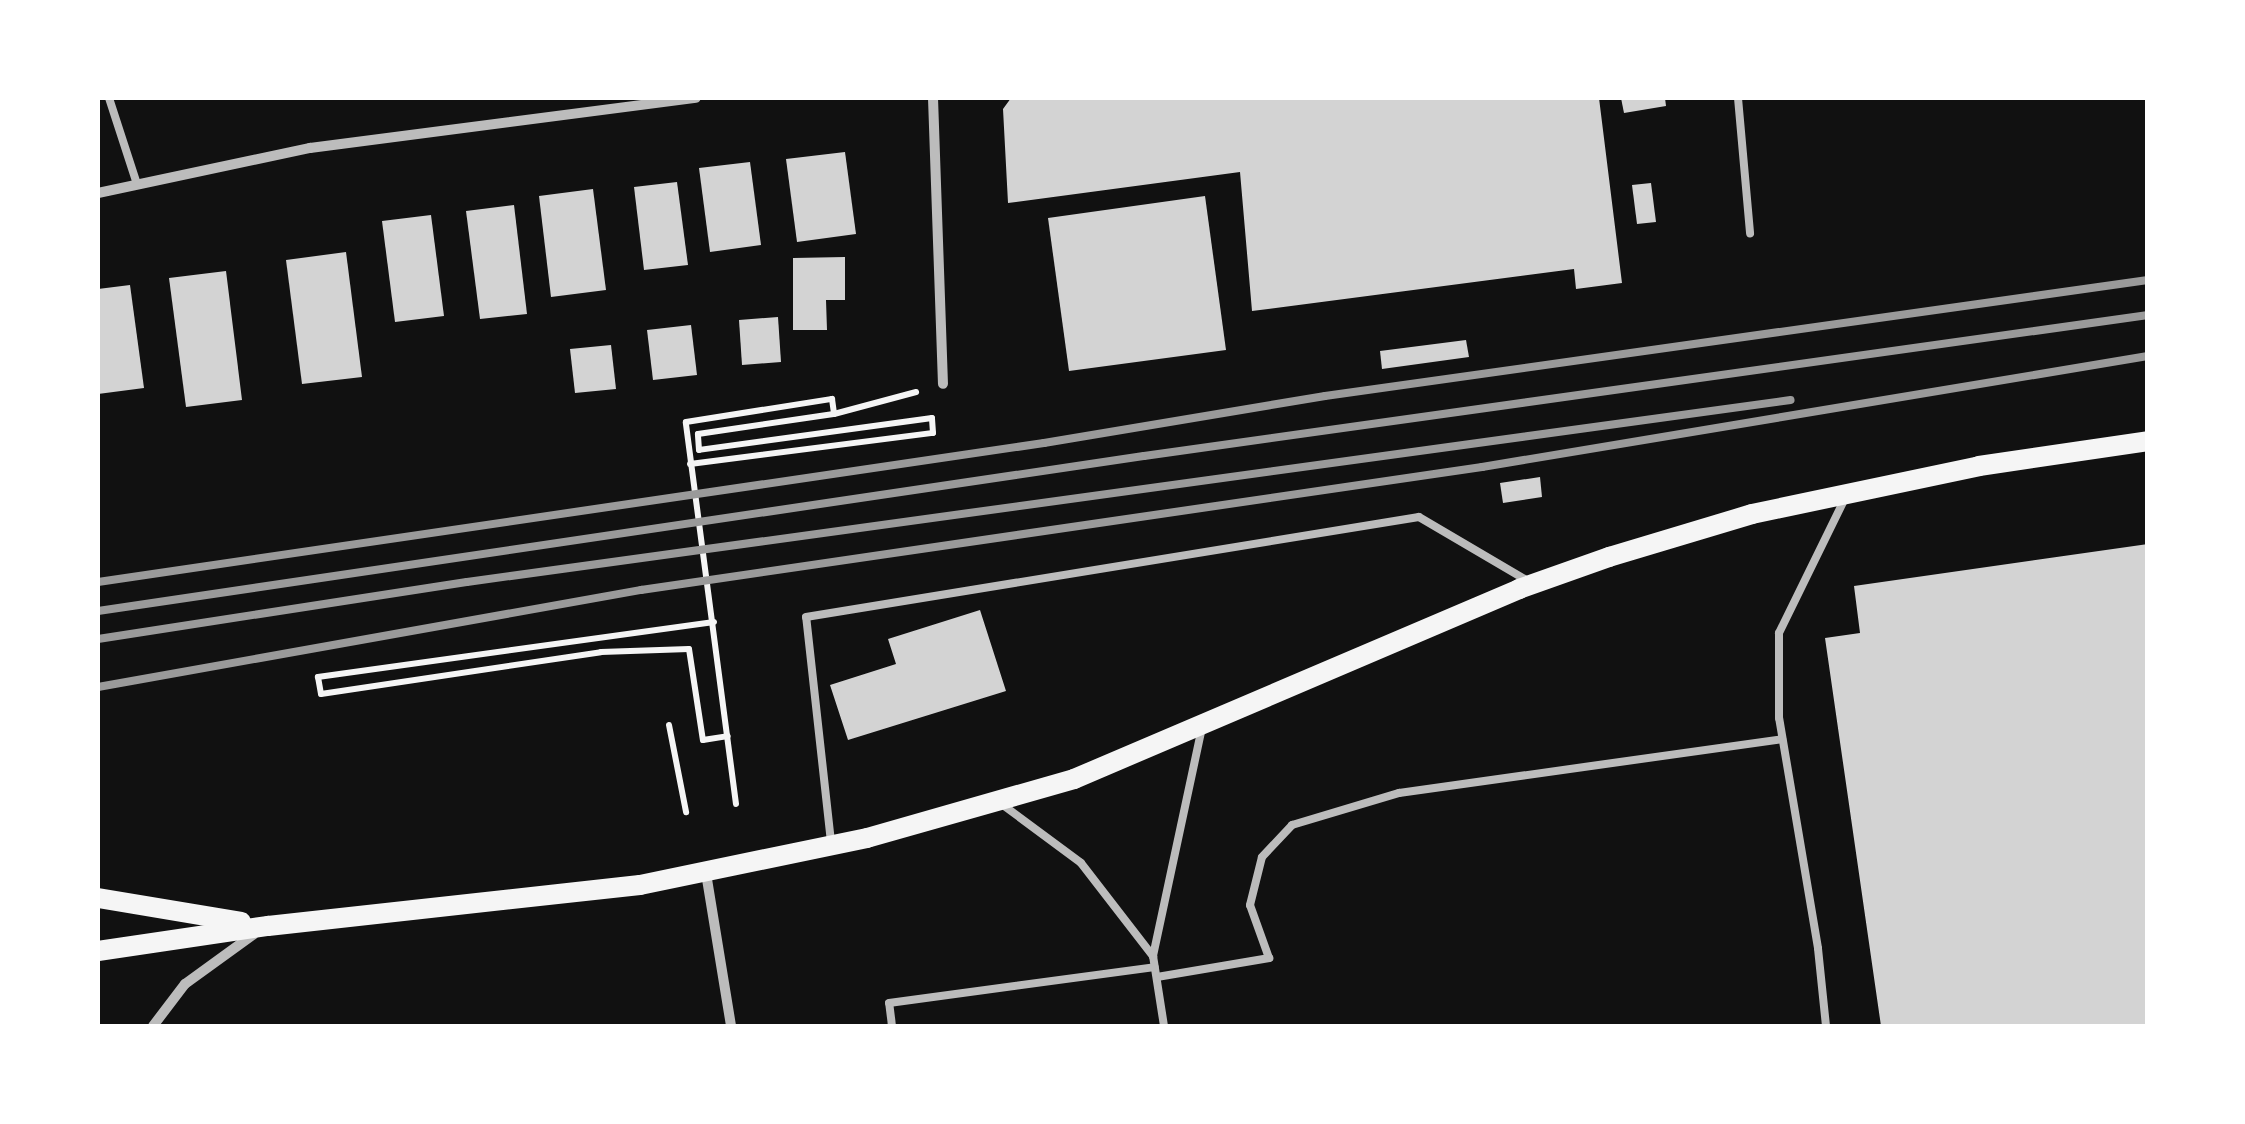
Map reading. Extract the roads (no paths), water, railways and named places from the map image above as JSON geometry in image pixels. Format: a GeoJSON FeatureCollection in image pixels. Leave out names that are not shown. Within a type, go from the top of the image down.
{"type":"FeatureCollection","features":[{"type":"Feature","properties":{"kind":"main road"},"geometry":{"type":"LineString","coordinates":[[98,951],[268,926],[521,900],[706,873],[831,845],[1074,778],[1534,584],[1752,514],[1979,466],[2148,441]]}},
{"type":"Feature","properties":{"kind":"main road"},"geometry":{"type":"LineString","coordinates":[[98,898],[268,926]]}},
{"type":"Feature","properties":{"kind":"street"},"geometry":{"type":"LineString","coordinates":[[98,193],[310,148],[696,98]]}},
{"type":"Feature","properties":{"kind":"street"},"geometry":{"type":"LineString","coordinates":[[933,98],[942,384]]}},
{"type":"Feature","properties":{"kind":"street"},"geometry":{"type":"LineString","coordinates":[[706,873],[731,1026]]}},
{"type":"Feature","properties":{"kind":"street"},"geometry":{"type":"LineString","coordinates":[[153,1026],[185,984],[268,926]]}},
{"type":"Feature","properties":{"kind":"lane"},"geometry":{"type":"LineString","coordinates":[[109,98],[137,184]]}},
{"type":"Feature","properties":{"kind":"lane"},"geometry":{"type":"LineString","coordinates":[[1738,98],[1750,233]]}},
{"type":"Feature","properties":{"kind":"lane"},"geometry":{"type":"LineString","coordinates":[[1826,1026],[1818,948],[1779,718],[1779,632],[1847,494]]}},
{"type":"Feature","properties":{"kind":"lane"},"geometry":{"type":"LineString","coordinates":[[831,845],[806,617],[1419,517],[1534,584]]}},
{"type":"Feature","properties":{"kind":"lane"},"geometry":{"type":"LineString","coordinates":[[1164,1026],[1153,956],[1203,726]]}},
{"type":"Feature","properties":{"kind":"lane"},"geometry":{"type":"LineString","coordinates":[[892,1026],[889,1003],[1269,958],[1250,905],[1262,857],[1292,825],[1399,793],[1782,738]]}},
{"type":"Feature","properties":{"kind":"lane"},"geometry":{"type":"LineString","coordinates":[[997,800],[1081,863],[1153,956]]}},
{"type":"Feature","properties":{"kind":"railway"},"geometry":{"type":"LineString","coordinates":[[98,582],[1044,443],[1325,396],[2148,280]]}},
{"type":"Feature","properties":{"kind":"railway"},"geometry":{"type":"LineString","coordinates":[[98,611],[1144,456],[2148,315]]}},
{"type":"Feature","properties":{"kind":"railway"},"geometry":{"type":"LineString","coordinates":[[98,687],[641,590],[1482,467],[2148,356]]}},
{"type":"Feature","properties":{"kind":"railway"},"geometry":{"type":"LineString","coordinates":[[98,639],[467,582],[1791,400]]}}]}
